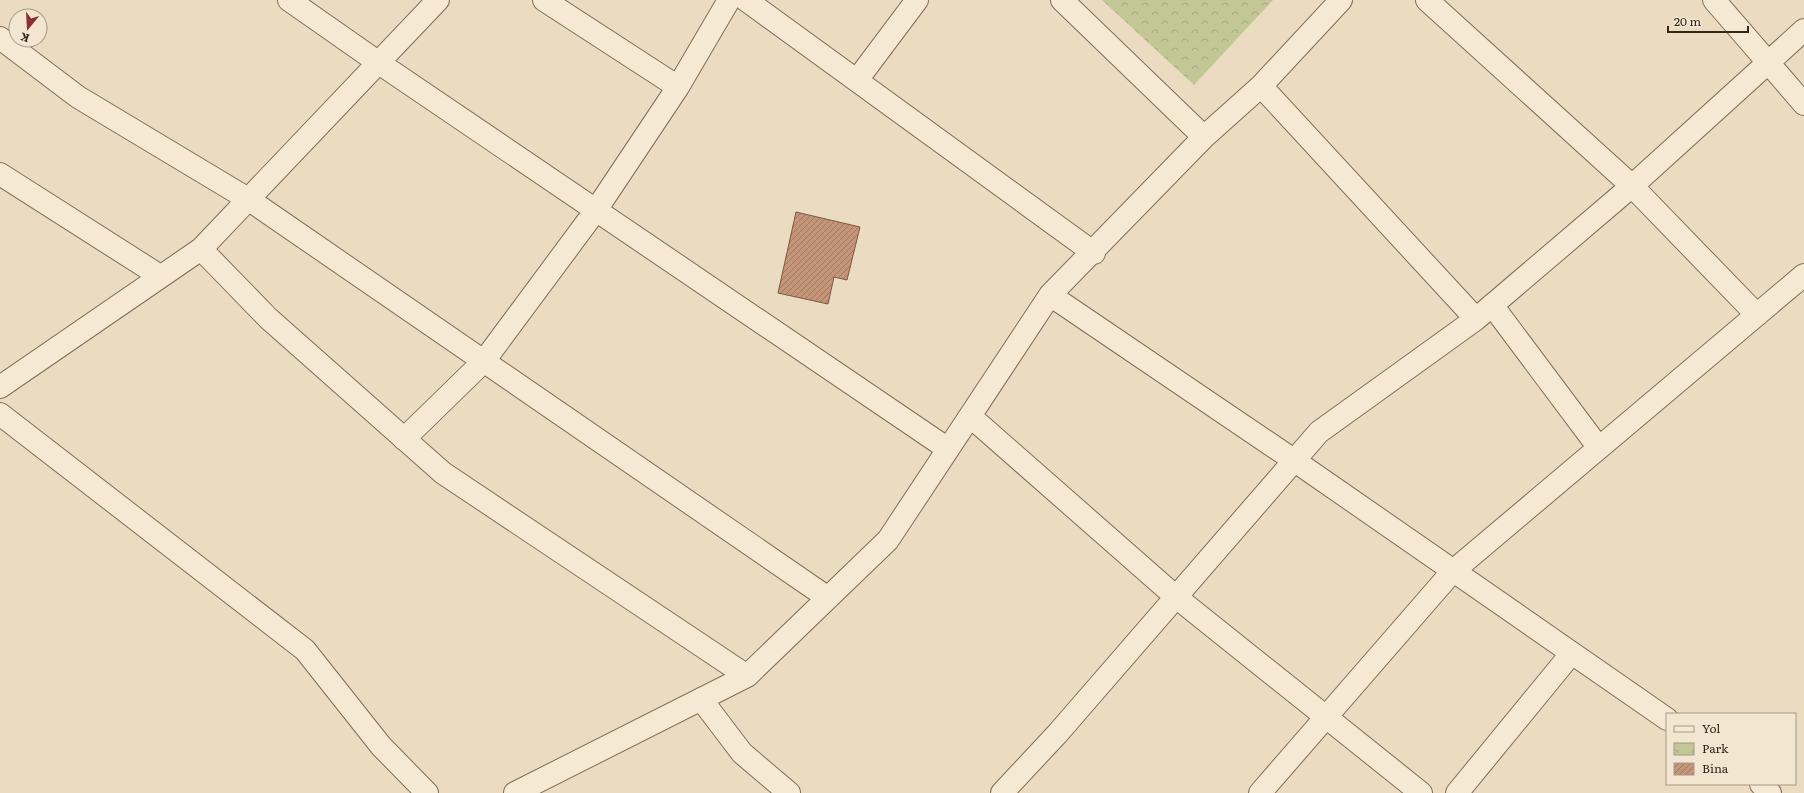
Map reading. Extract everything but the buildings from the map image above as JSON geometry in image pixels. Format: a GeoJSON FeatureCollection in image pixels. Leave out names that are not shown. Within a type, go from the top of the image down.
{"type":"FeatureCollection","features":[{"type":"Feature","properties":{"kind":"street"},"geometry":{"type":"LineString","coordinates":[[289,0],[379,63],[948,449]]}},
{"type":"Feature","properties":{"kind":"street"},"geometry":{"type":"LineString","coordinates":[[0,387],[201,248],[438,0]]}},
{"type":"Feature","properties":{"kind":"street"},"geometry":{"type":"LineString","coordinates":[[544,0],[678,87]]}},
{"type":"Feature","properties":{"kind":"street"},"geometry":{"type":"LineString","coordinates":[[404,439],[484,361],[596,210],[678,87],[729,0]]}},
{"type":"Feature","properties":{"kind":"street"},"geometry":{"type":"LineString","coordinates":[[746,0],[1094,253]]}},
{"type":"Feature","properties":{"kind":"street"},"geometry":{"type":"LineString","coordinates":[[857,80],[917,0]]}},
{"type":"Feature","properties":{"kind":"street"},"geometry":{"type":"LineString","coordinates":[[1062,0],[1204,137]]}},
{"type":"Feature","properties":{"kind":"street"},"geometry":{"type":"LineString","coordinates":[[515,793],[747,676],[888,540],[1050,296],[1094,253],[1204,137],[1261,86],[1341,0]]}},
{"type":"Feature","properties":{"kind":"street"},"geometry":{"type":"LineString","coordinates":[[1426,0],[1632,186],[1757,315]]}},
{"type":"Feature","properties":{"kind":"street"},"geometry":{"type":"LineString","coordinates":[[1714,0],[1804,104]]}},
{"type":"Feature","properties":{"kind":"street"},"geometry":{"type":"LineString","coordinates":[[1002,793],[1058,733],[1319,432],[1484,312],[1632,186],[1804,30]]}},
{"type":"Feature","properties":{"kind":"street"},"geometry":{"type":"LineString","coordinates":[[0,38],[78,97],[248,199],[828,598]]}},
{"type":"Feature","properties":{"kind":"street"},"geometry":{"type":"LineString","coordinates":[[1261,86],[1484,312],[1599,448]]}},
{"type":"Feature","properties":{"kind":"street"},"geometry":{"type":"LineString","coordinates":[[0,174],[160,276]]}},
{"type":"Feature","properties":{"kind":"street"},"geometry":{"type":"LineString","coordinates":[[201,248],[268,318],[443,473],[747,676]]}},
{"type":"Feature","properties":{"kind":"street"},"geometry":{"type":"LineString","coordinates":[[1260,793],[1452,572],[1804,276]]}},
{"type":"Feature","properties":{"kind":"street"},"geometry":{"type":"LineString","coordinates":[[1050,296],[1295,461],[1452,572],[1666,718]]}},
{"type":"Feature","properties":{"kind":"street"},"geometry":{"type":"LineString","coordinates":[[0,414],[305,650],[381,746],[427,793]]}},
{"type":"Feature","properties":{"kind":"street"},"geometry":{"type":"LineString","coordinates":[[970,416],[1176,597],[1421,793]]}},
{"type":"Feature","properties":{"kind":"street"},"geometry":{"type":"LineString","coordinates":[[1457,793],[1571,654]]}},
{"type":"Feature","properties":{"kind":"street"},"geometry":{"type":"LineString","coordinates":[[701,699],[742,753],[789,793]]}},
{"type":"Feature","properties":{"kind":"street"},"geometry":{"type":"LineString","coordinates":[[1762,785],[1770,793]]}},
{"type":"Feature","properties":{"kind":"green space"},"geometry":{"type":"Polygon","coordinates":[[[1102,0],[1273,0],[1194,85],[1102,0]]]}}]}
